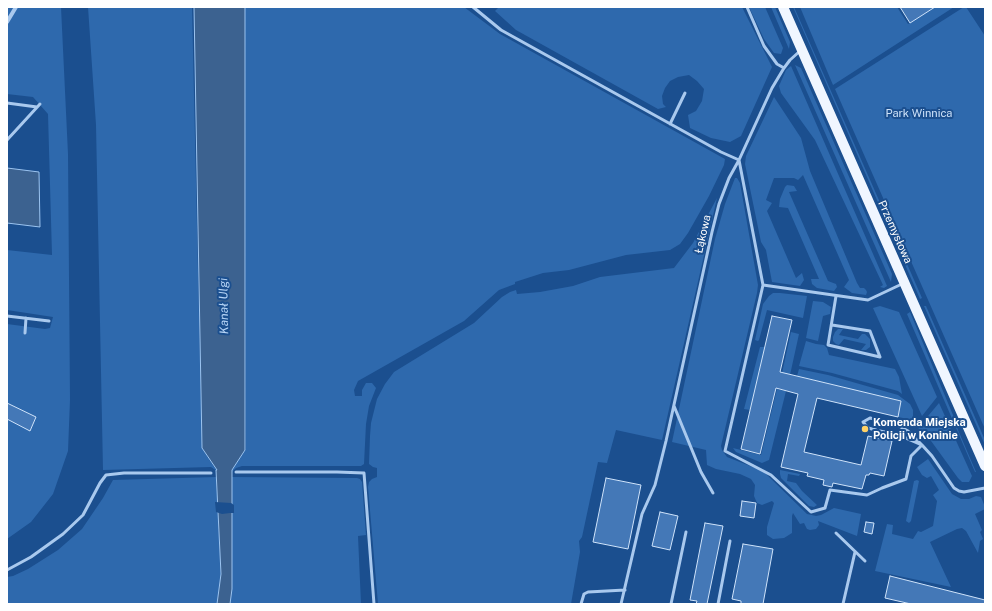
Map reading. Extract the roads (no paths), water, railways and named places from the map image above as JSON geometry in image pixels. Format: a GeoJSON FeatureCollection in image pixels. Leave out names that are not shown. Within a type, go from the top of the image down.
{"type":"FeatureCollection","features":[{"type":"Feature","properties":{"kind":"main road","name":"Przemysłowa"},"geometry":{"type":"LineString","coordinates":[[783,7],[985,466]]}},
{"type":"Feature","properties":{"kind":"street"},"geometry":{"type":"LineString","coordinates":[[7,22],[16,7]]}},
{"type":"Feature","properties":{"kind":"lane"},"geometry":{"type":"LineString","coordinates":[[747,7],[764,46],[777,64],[784,68]]}},
{"type":"Feature","properties":{"kind":"lane"},"geometry":{"type":"LineString","coordinates":[[476,8],[501,30],[721,152],[739,160],[763,285],[725,451],[771,475],[811,512],[825,508],[830,490],[867,495],[906,479],[911,456],[922,445]]}},
{"type":"Feature","properties":{"kind":"lane","name":"Łąkowa"},"geometry":{"type":"LineString","coordinates":[[621,604],[642,514],[656,479],[666,441],[712,232],[724,191],[772,88],[790,60],[802,49]]}},
{"type":"Feature","properties":{"kind":"lane"},"geometry":{"type":"LineString","coordinates":[[670,124],[686,93]]}},
{"type":"Feature","properties":{"kind":"lane"},"geometry":{"type":"LineString","coordinates":[[7,103],[39,106],[7,140]]}},
{"type":"Feature","properties":{"kind":"lane"},"geometry":{"type":"LineString","coordinates":[[763,285],[868,300],[905,283]]}},
{"type":"Feature","properties":{"kind":"lane"},"geometry":{"type":"LineString","coordinates":[[832,324],[870,331],[880,357],[828,344],[836,296]]}},
{"type":"Feature","properties":{"kind":"lane"},"geometry":{"type":"LineString","coordinates":[[7,316],[49,321]]}},
{"type":"Feature","properties":{"kind":"lane"},"geometry":{"type":"LineString","coordinates":[[25,333],[26,318]]}},
{"type":"Feature","properties":{"kind":"lane"},"geometry":{"type":"LineString","coordinates":[[673,405],[701,472],[714,494]]}},
{"type":"Feature","properties":{"kind":"lane"},"geometry":{"type":"LineString","coordinates":[[876,430],[868,428],[863,422],[870,418],[878,420]]}},
{"type":"Feature","properties":{"kind":"lane"},"geometry":{"type":"LineString","coordinates":[[883,421],[895,424],[908,431],[932,456],[954,488],[964,492],[985,488]]}},
{"type":"Feature","properties":{"kind":"lane"},"geometry":{"type":"LineString","coordinates":[[880,431],[899,435],[922,445]]}},
{"type":"Feature","properties":{"kind":"lane"},"geometry":{"type":"LineString","coordinates":[[236,472],[364,473],[374,604]]}},
{"type":"Feature","properties":{"kind":"lane"},"geometry":{"type":"LineString","coordinates":[[7,570],[31,557],[63,534],[78,520],[83,515],[100,483],[106,475],[211,473]]}},
{"type":"Feature","properties":{"kind":"lane"},"geometry":{"type":"LineString","coordinates":[[671,604],[686,532]]}},
{"type":"Feature","properties":{"kind":"lane"},"geometry":{"type":"LineString","coordinates":[[836,533],[865,561]]}},
{"type":"Feature","properties":{"kind":"lane"},"geometry":{"type":"LineString","coordinates":[[718,604],[730,541]]}},
{"type":"Feature","properties":{"kind":"lane"},"geometry":{"type":"LineString","coordinates":[[843,604],[855,552]]}},
{"type":"Feature","properties":{"kind":"lane"},"geometry":{"type":"LineString","coordinates":[[581,604],[584,594],[588,592],[625,590]]}},
{"type":"Feature","properties":{"kind":"water","name":"Kanał Ulgi"},"geometry":{"type":"Polygon","coordinates":[[[194,7],[245,7],[245,450],[232,470],[232,589],[230,604],[217,604],[221,574],[217,470],[202,448],[194,7]]]}},
{"type":"Feature","properties":{"kind":"water"},"geometry":{"type":"Polygon","coordinates":[[[7,168],[39,172],[40,227],[7,223],[7,168]]]}},
{"type":"Feature","properties":{"kind":"place","name":"Komenda Miejska Policji w Koninie"},"geometry":{"type":"Point","coordinates":[865,429]}},
{"type":"Feature","properties":{"kind":"park label","name":"Park Winnica"},"geometry":{"type":"Point","coordinates":[919,114]}}]}
